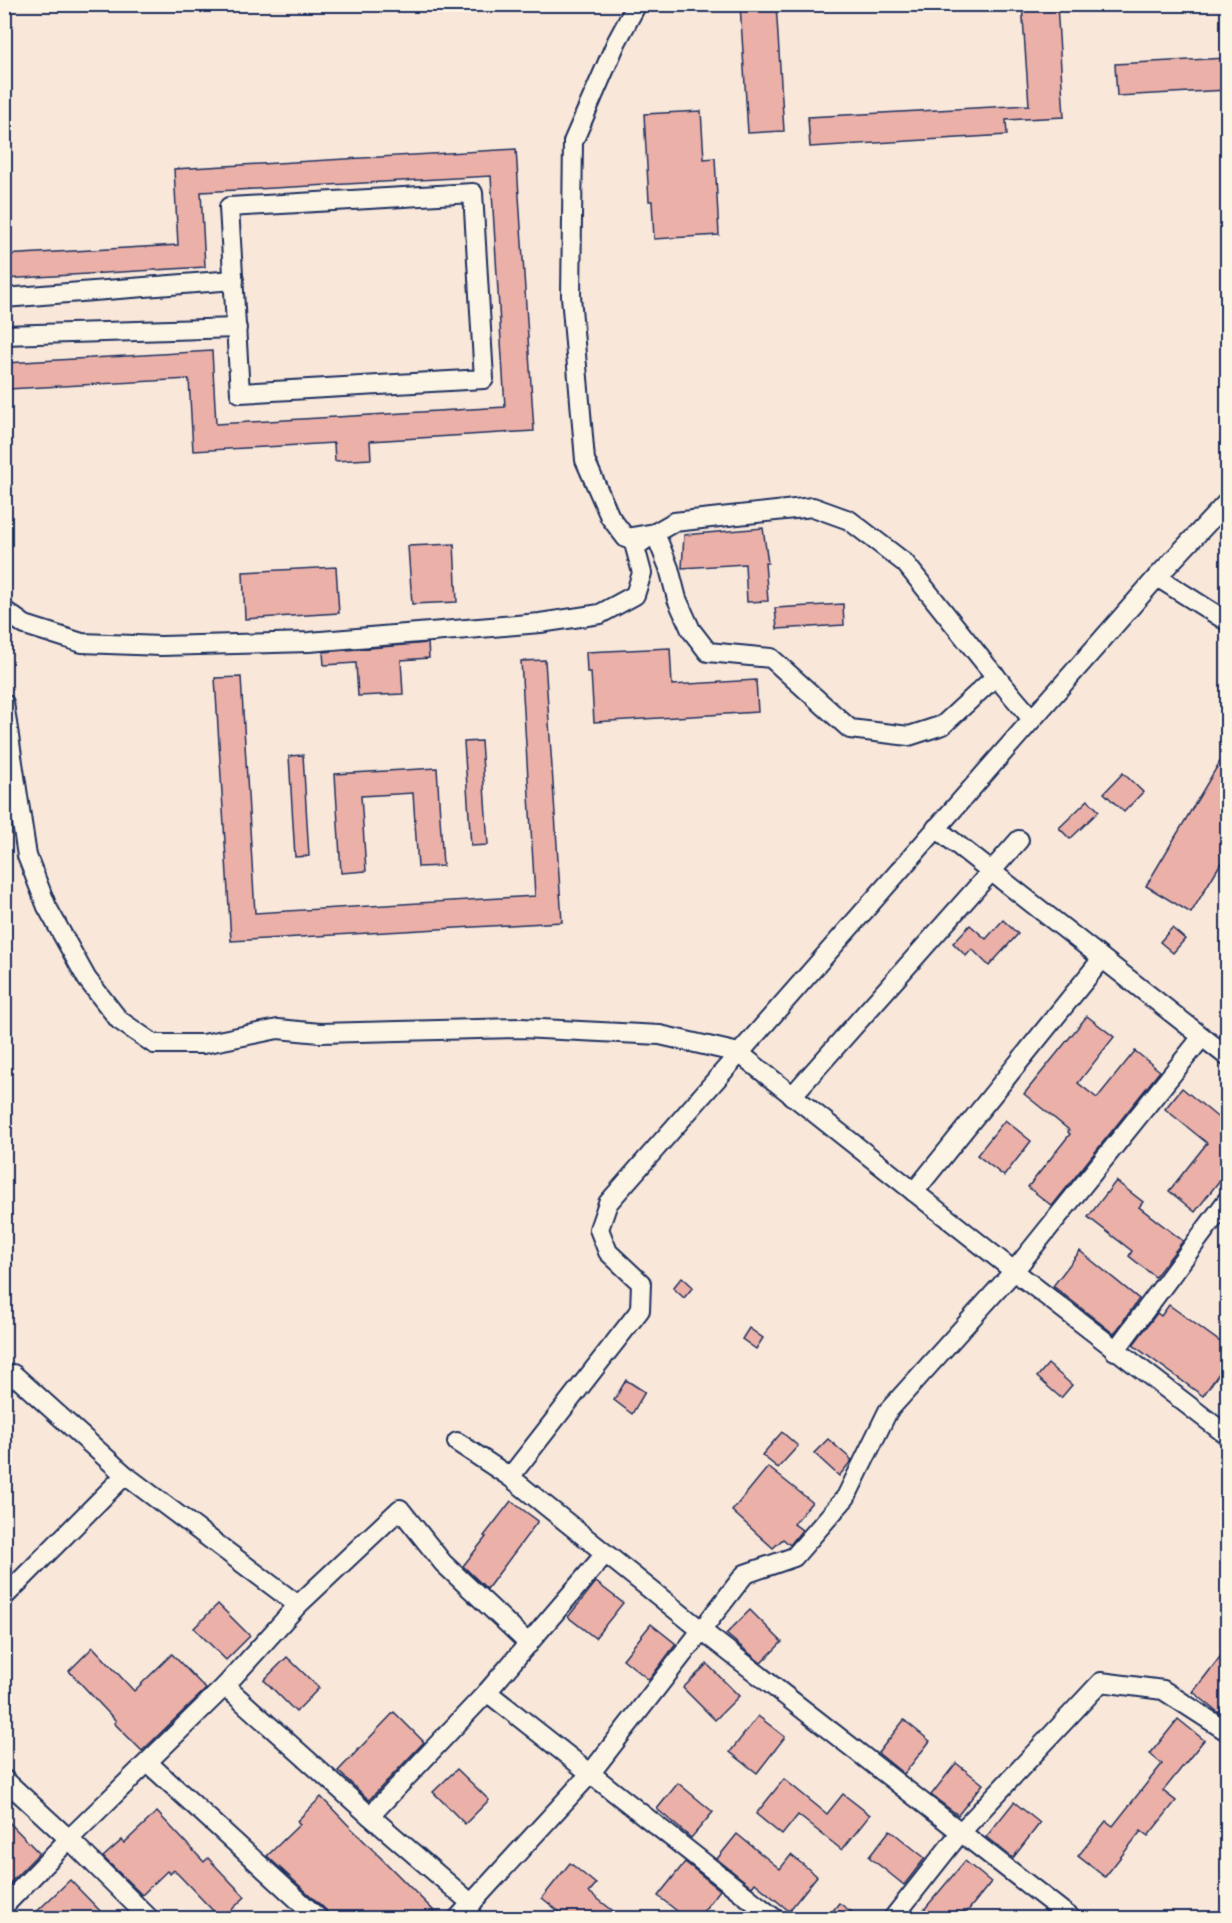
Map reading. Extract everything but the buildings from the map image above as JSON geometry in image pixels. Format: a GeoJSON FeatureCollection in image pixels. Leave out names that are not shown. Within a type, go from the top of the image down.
{"type":"FeatureCollection","features":[{"type":"Feature","properties":{"kind":"street"},"geometry":{"type":"LineString","coordinates":[[637,4],[617,41],[573,142],[571,296],[585,460],[610,517],[626,538],[655,533]]}},
{"type":"Feature","properties":{"kind":"street"},"geometry":{"type":"LineString","coordinates":[[473,193],[484,379],[240,393],[237,328],[229,207],[473,193]]}},
{"type":"Feature","properties":{"kind":"street"},"geometry":{"type":"LineString","coordinates":[[4,297],[234,280]]}},
{"type":"Feature","properties":{"kind":"street"},"geometry":{"type":"LineString","coordinates":[[4,335],[237,328]]}},
{"type":"Feature","properties":{"kind":"street"},"geometry":{"type":"LineString","coordinates":[[510,1477],[640,1310],[641,1283],[608,1251],[599,1229],[608,1203],[1157,577],[1227,501]]}},
{"type":"Feature","properties":{"kind":"street"},"geometry":{"type":"LineString","coordinates":[[4,610],[25,624],[82,643],[160,646],[309,642],[540,623],[600,614],[635,595],[642,573],[635,547],[674,522],[813,507],[849,520],[905,563],[1032,719]]}},
{"type":"Feature","properties":{"kind":"street"},"geometry":{"type":"LineString","coordinates":[[655,533],[669,568],[677,599],[691,630],[708,652],[771,657],[850,729],[909,736],[943,725],[996,676]]}},
{"type":"Feature","properties":{"kind":"street"},"geometry":{"type":"LineString","coordinates":[[1157,577],[1227,622]]}},
{"type":"Feature","properties":{"kind":"street"},"geometry":{"type":"LineString","coordinates":[[4,703],[27,856],[47,907],[87,979],[119,1020],[154,1044],[203,1044],[278,1029],[320,1033],[521,1028],[660,1035],[740,1053],[1115,1351],[1227,1436]]}},
{"type":"Feature","properties":{"kind":"street"},"geometry":{"type":"LineString","coordinates":[[936,828],[1227,1057]]}},
{"type":"Feature","properties":{"kind":"street"},"geometry":{"type":"LineString","coordinates":[[792,1096],[1020,840]]}},
{"type":"Feature","properties":{"kind":"street"},"geometry":{"type":"LineString","coordinates":[[914,1192],[1102,959]]}},
{"type":"Feature","properties":{"kind":"street"},"geometry":{"type":"LineString","coordinates":[[458,1918],[591,1774],[745,1574],[794,1557],[846,1497],[888,1411],[1014,1271],[1202,1037]]}},
{"type":"Feature","properties":{"kind":"street"},"geometry":{"type":"LineString","coordinates":[[1115,1351],[1227,1199]]}},
{"type":"Feature","properties":{"kind":"street"},"geometry":{"type":"LineString","coordinates":[[4,1383],[13,1374],[125,1475],[298,1605]]}},
{"type":"Feature","properties":{"kind":"street"},"geometry":{"type":"LineString","coordinates":[[457,1442],[510,1477],[701,1630],[1071,1918]]}},
{"type":"Feature","properties":{"kind":"street"},"geometry":{"type":"LineString","coordinates":[[4,1597],[125,1475]]}},
{"type":"Feature","properties":{"kind":"street"},"geometry":{"type":"LineString","coordinates":[[4,1906],[225,1686],[298,1605],[400,1509],[443,1563],[529,1644]]}},
{"type":"Feature","properties":{"kind":"street"},"geometry":{"type":"LineString","coordinates":[[370,1816],[487,1692],[605,1554]]}},
{"type":"Feature","properties":{"kind":"street"},"geometry":{"type":"LineString","coordinates":[[893,1918],[960,1833],[1101,1682],[1163,1690],[1227,1732]]}},
{"type":"Feature","properties":{"kind":"street"},"geometry":{"type":"LineString","coordinates":[[225,1686],[472,1904]]}},
{"type":"Feature","properties":{"kind":"street"},"geometry":{"type":"LineString","coordinates":[[487,1692],[774,1918]]}},
{"type":"Feature","properties":{"kind":"street"},"geometry":{"type":"LineString","coordinates":[[148,1763],[318,1918]]}},
{"type":"Feature","properties":{"kind":"street"},"geometry":{"type":"LineString","coordinates":[[4,1779],[149,1918]]}}]}
